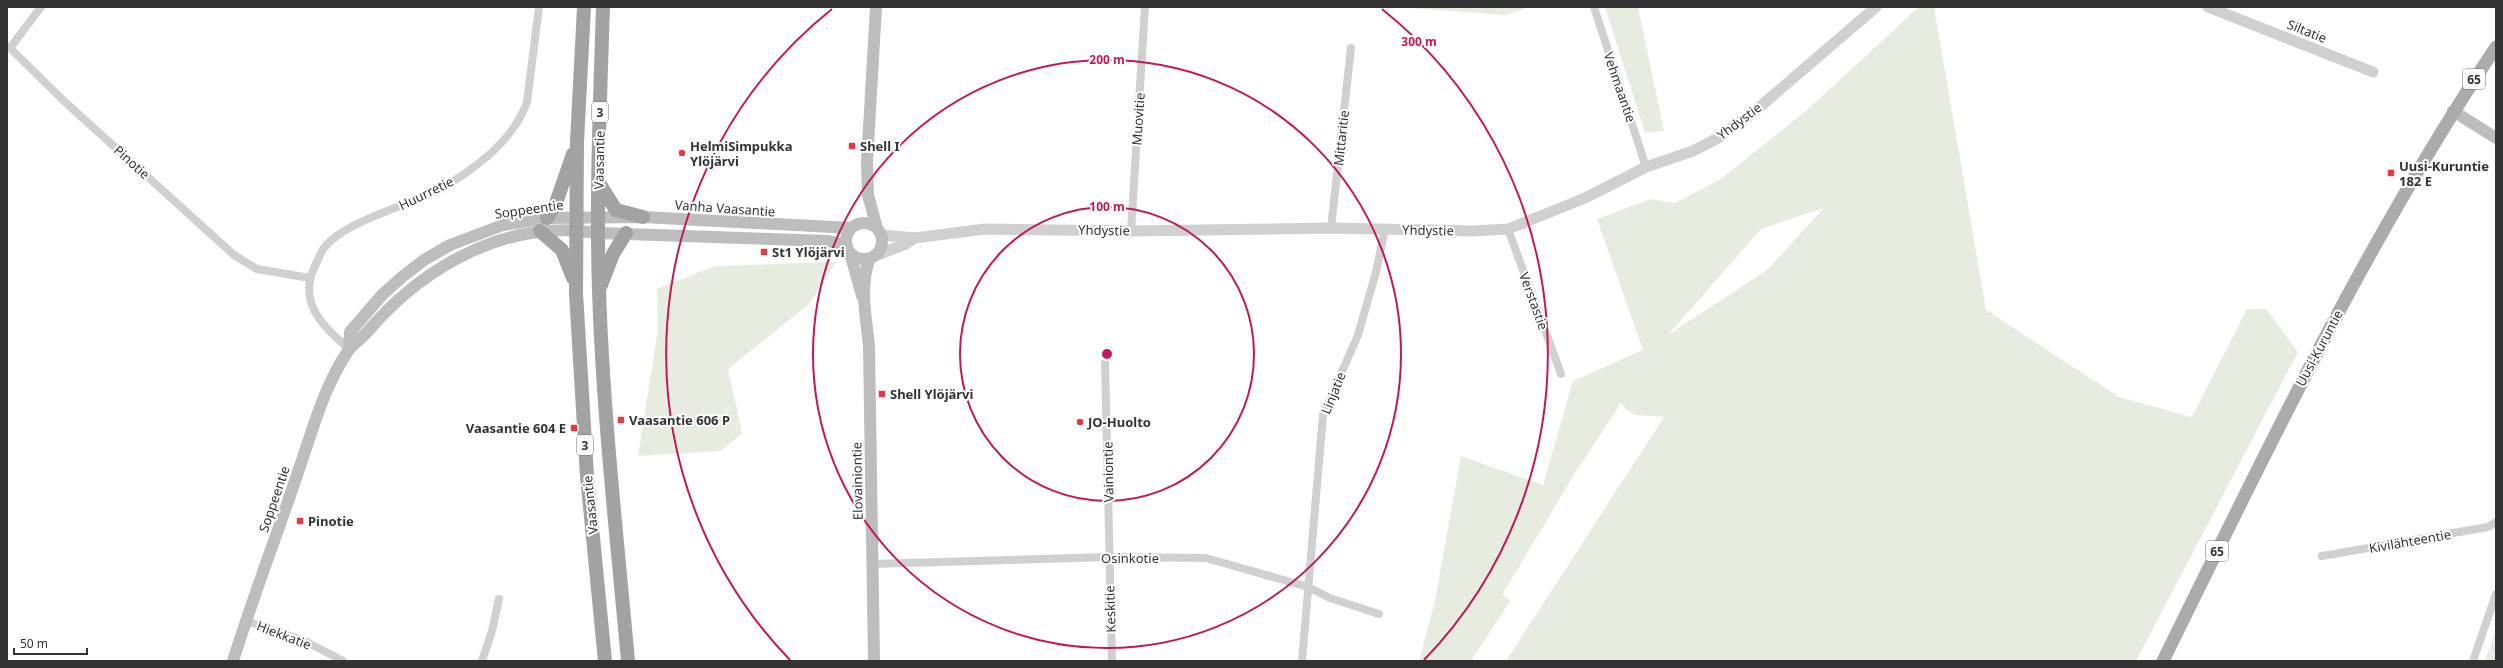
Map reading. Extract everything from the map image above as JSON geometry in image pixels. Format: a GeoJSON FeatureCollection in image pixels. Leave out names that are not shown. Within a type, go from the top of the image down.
{"type":"FeatureCollection","features":[{"type":"Feature","properties":{"kind":"highway","name":"Vaasantie"},"geometry":{"type":"LineString","coordinates":[[584,7],[577,142],[578,223],[576,293],[586,476],[605,661]]}},
{"type":"Feature","properties":{"kind":"highway","name":"Vaasantie"},"geometry":{"type":"LineString","coordinates":[[598,218],[603,7]]}},
{"type":"Feature","properties":{"kind":"highway"},"geometry":{"type":"LineString","coordinates":[[546,218],[567,176],[577,142]]}},
{"type":"Feature","properties":{"kind":"highway"},"geometry":{"type":"LineString","coordinates":[[599,183],[616,210],[643,217]]}},
{"type":"Feature","properties":{"kind":"highway","name":"3"},"geometry":{"type":"LineString","coordinates":[[598,218],[598,232]]}},
{"type":"Feature","properties":{"kind":"highway"},"geometry":{"type":"LineString","coordinates":[[540,230],[562,250],[569,263],[576,293]]}},
{"type":"Feature","properties":{"kind":"highway","name":"Vaasantie"},"geometry":{"type":"LineString","coordinates":[[598,232],[599,291],[610,454],[628,661]]}},
{"type":"Feature","properties":{"kind":"highway"},"geometry":{"type":"LineString","coordinates":[[599,291],[613,254],[626,234]]}},
{"type":"Feature","properties":{"kind":"main road"},"geometry":{"type":"LineString","coordinates":[[598,232],[829,241],[848,249],[861,259],[873,257],[882,244],[868,195],[867,162],[876,7]]}},
{"type":"Feature","properties":{"kind":"main road","name":"Uusi-Kuruntie"},"geometry":{"type":"LineString","coordinates":[[2163,661],[2319,345],[2392,213],[2453,111],[2496,47]]}},
{"type":"Feature","properties":{"kind":"main road"},"geometry":{"type":"LineString","coordinates":[[2453,111],[2496,138]]}},
{"type":"Feature","properties":{"kind":"main road"},"geometry":{"type":"LineString","coordinates":[[848,249],[846,237],[855,226],[868,195]]}},
{"type":"Feature","properties":{"kind":"main road","name":"Vanha Vaasantie"},"geometry":{"type":"LineString","coordinates":[[598,218],[643,217],[855,226]]}},
{"type":"Feature","properties":{"kind":"main road","name":"Soppeentie"},"geometry":{"type":"LineString","coordinates":[[349,349],[350,332],[382,295],[424,260],[450,246],[485,230],[546,218],[578,223],[598,232]]}},
{"type":"Feature","properties":{"kind":"main road","name":"Soppeentie"},"geometry":{"type":"LineString","coordinates":[[233,661],[316,422],[336,372],[349,349],[359,341],[388,307],[421,280],[467,253],[513,236],[598,218]]}},
{"type":"Feature","properties":{"kind":"main road"},"geometry":{"type":"LineString","coordinates":[[855,226],[867,223],[879,231]]}},
{"type":"Feature","properties":{"kind":"main road","name":"Elovainiontie"},"geometry":{"type":"LineString","coordinates":[[848,249],[864,301],[869,346],[874,661]]}},
{"type":"Feature","properties":{"kind":"main road","name":"Elovainiontie"},"geometry":{"type":"LineString","coordinates":[[864,301],[867,267],[873,257]]}},
{"type":"Feature","properties":{"kind":"street","name":"Pinotie"},"geometry":{"type":"LineString","coordinates":[[41,7],[8,49],[234,255],[257,269],[310,278]]}},
{"type":"Feature","properties":{"kind":"street","name":"Huurretie"},"geometry":{"type":"LineString","coordinates":[[349,349],[328,332],[317,318],[310,304],[308,291],[310,278],[324,249],[336,238],[385,211],[438,190],[475,166],[507,138],[522,116],[527,102],[539,7]]}},
{"type":"Feature","properties":{"kind":"street","name":"Muovitie"},"geometry":{"type":"LineString","coordinates":[[1131,231],[1145,7]]}},
{"type":"Feature","properties":{"kind":"street","name":"Vehmaantie"},"geometry":{"type":"LineString","coordinates":[[1594,7],[1646,167]]}},
{"type":"Feature","properties":{"kind":"street","name":"Yhdystie"},"geometry":{"type":"LineString","coordinates":[[879,231],[915,238],[985,229],[1131,231],[1331,228],[1473,231],[1508,229],[1585,198],[1646,167],[1693,151],[1718,138],[1755,111],[1876,7]]}},
{"type":"Feature","properties":{"kind":"street","name":"Siltatie"},"geometry":{"type":"LineString","coordinates":[[2208,7],[2373,72]]}},
{"type":"Feature","properties":{"kind":"street","name":"Mittaritie"},"geometry":{"type":"LineString","coordinates":[[1331,228],[1351,48]]}},
{"type":"Feature","properties":{"kind":"street","name":"Verstastie"},"geometry":{"type":"LineString","coordinates":[[1508,229],[1561,374]]}},
{"type":"Feature","properties":{"kind":"street","name":"Linjatie"},"geometry":{"type":"LineString","coordinates":[[1302,661],[1323,415],[1358,335],[1376,272],[1385,230]]}},
{"type":"Feature","properties":{"kind":"street","name":"Yhdystie"},"geometry":{"type":"LineString","coordinates":[[873,257],[906,244],[915,238]]}},
{"type":"Feature","properties":{"kind":"street","name":"Vainiontie"},"geometry":{"type":"LineString","coordinates":[[1105,363],[1108,558]]}},
{"type":"Feature","properties":{"kind":"street","name":"Kivilähteentie"},"geometry":{"type":"LineString","coordinates":[[2322,556],[2488,527],[2496,522]]}},
{"type":"Feature","properties":{"kind":"street","name":"Osinkotie"},"geometry":{"type":"LineString","coordinates":[[872,564],[1108,558],[1206,558],[1308,586],[1330,598],[1379,614]]}},
{"type":"Feature","properties":{"kind":"street","name":"Keskitie"},"geometry":{"type":"LineString","coordinates":[[1108,558],[1112,661]]}},
{"type":"Feature","properties":{"kind":"street"},"geometry":{"type":"LineString","coordinates":[[2473,661],[2493,611],[2496,594]]}},
{"type":"Feature","properties":{"kind":"street"},"geometry":{"type":"LineString","coordinates":[[482,661],[492,631],[499,599]]}},
{"type":"Feature","properties":{"kind":"street","name":"Hiekkatie"},"geometry":{"type":"LineString","coordinates":[[246,621],[305,641],[343,661]]}},
{"type":"Feature","properties":{"kind":"shaded area"},"geometry":{"type":"Polygon","coordinates":[[[1399,7],[1529,7],[1505,15],[1399,7]]]}},
{"type":"Feature","properties":{"kind":"shaded area"},"geometry":{"type":"Polygon","coordinates":[[[1605,7],[1638,7],[1664,131],[1645,133],[1605,7]]]}},
{"type":"Feature","properties":{"kind":"shaded area"},"geometry":{"type":"Polygon","coordinates":[[[1919,7],[1934,7],[1986,310],[2119,397],[2192,417],[2247,309],[2266,309],[2298,352],[2136,661],[1506,661],[1664,417],[1635,415],[1626,409],[1621,403],[1572,478],[1502,595],[1511,600],[1471,661],[1419,661],[1435,601],[1461,456],[1543,485],[1573,381],[1643,350],[1597,219],[1651,199],[1675,203],[1721,179],[1807,110],[1919,7]],[[1824,208],[1761,229],[1668,335],[1767,270],[1824,208]]]}},
{"type":"Feature","properties":{"kind":"shaded area"},"geometry":{"type":"Polygon","coordinates":[[[836,262],[809,304],[728,369],[742,433],[721,451],[638,456],[658,329],[657,289],[715,266],[836,262]]]}},
{"type":"Feature","properties":{"kind":"shaded area"},"geometry":{"type":"Polygon","coordinates":[[[2496,630],[2496,661],[2485,661],[2496,630]]]}},
{"type":"Feature","properties":{"kind":"place","name":"Shell I"},"geometry":{"type":"Point","coordinates":[852,146]}},
{"type":"Feature","properties":{"kind":"place","name":"HelmiSimpukka Ylöjärvi"},"geometry":{"type":"Point","coordinates":[682,153]}},
{"type":"Feature","properties":{"kind":"place","name":"Uusi-Kuruntie 182 E"},"geometry":{"type":"Point","coordinates":[2391,173]}},
{"type":"Feature","properties":{"kind":"place","name":"St1 Ylöjärvi"},"geometry":{"type":"Point","coordinates":[764,252]}},
{"type":"Feature","properties":{"kind":"place","name":"Shell Ylöjärvi"},"geometry":{"type":"Point","coordinates":[882,394]}},
{"type":"Feature","properties":{"kind":"place","name":"Vaasantie 606 P"},"geometry":{"type":"Point","coordinates":[621,420]}},
{"type":"Feature","properties":{"kind":"place","name":"JO-Huolto"},"geometry":{"type":"Point","coordinates":[1080,422]}},
{"type":"Feature","properties":{"kind":"place","name":"Vaasantie 604 E"},"geometry":{"type":"Point","coordinates":[574,428]}},
{"type":"Feature","properties":{"kind":"place","name":"Pinotie"},"geometry":{"type":"Point","coordinates":[300,521]}}]}
